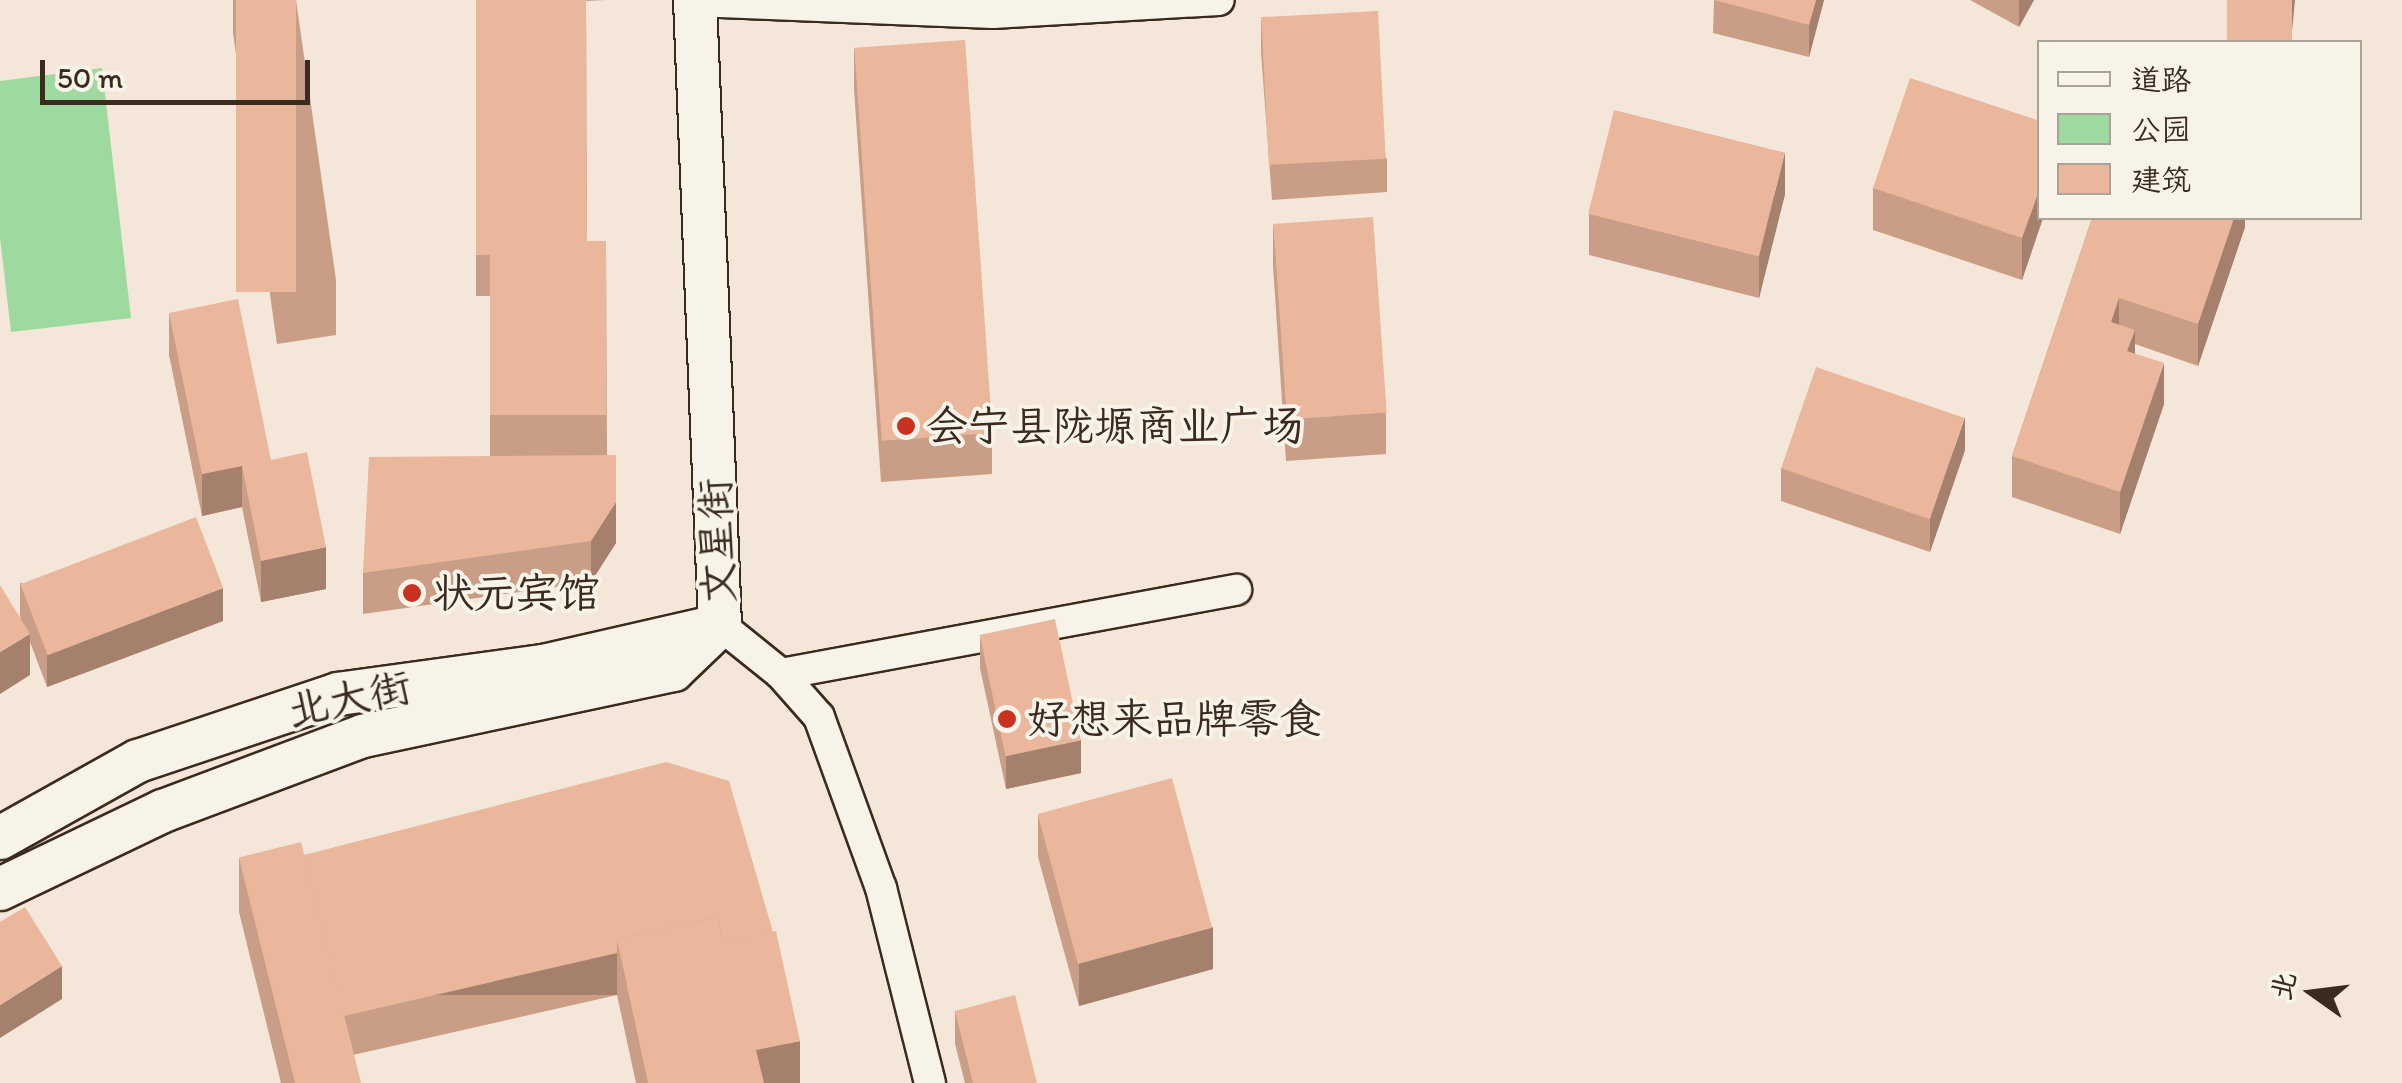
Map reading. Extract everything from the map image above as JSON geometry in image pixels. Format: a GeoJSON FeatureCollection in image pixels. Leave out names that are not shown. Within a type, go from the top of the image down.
{"type":"FeatureCollection","features":[{"type":"Feature","properties":{"kind":"main road","name":"文星街"},"geometry":{"type":"LineString","coordinates":[[695,0],[720,625]]}},
{"type":"Feature","properties":{"kind":"main road","name":"北大街"},"geometry":{"type":"LineString","coordinates":[[0,838],[138,761],[338,694],[544,666],[720,625]]}},
{"type":"Feature","properties":{"kind":"main road"},"geometry":{"type":"LineString","coordinates":[[0,889],[163,810],[362,736],[673,670],[720,625]]}},
{"type":"Feature","properties":{"kind":"street"},"geometry":{"type":"LineString","coordinates":[[695,0],[993,13],[1219,0]]}},
{"type":"Feature","properties":{"kind":"street"},"geometry":{"type":"LineString","coordinates":[[781,674],[1236,590]]}},
{"type":"Feature","properties":{"kind":"street","name":"文星街"},"geometry":{"type":"LineString","coordinates":[[720,625],[781,674],[819,717],[880,888],[930,1083]]}},
{"type":"Feature","properties":{"kind":"green space"},"geometry":{"type":"Polygon","coordinates":[[[102,68],[131,318],[11,332],[0,237],[0,81],[102,68]]]}},
{"type":"Feature","properties":{"kind":"building"},"geometry":{"type":"Polygon","coordinates":[[[236,0],[296,0],[296,292],[236,292],[236,0]]]}},
{"type":"Feature","properties":{"kind":"building"},"geometry":{"type":"Polygon","coordinates":[[[476,0],[586,0],[587,241],[490,242],[490,255],[476,255],[476,0]]]}},
{"type":"Feature","properties":{"kind":"building"},"geometry":{"type":"Polygon","coordinates":[[[1714,0],[1816,0],[1809,25],[1714,0]]]}},
{"type":"Feature","properties":{"kind":"building"},"geometry":{"type":"Polygon","coordinates":[[[2227,0],[2292,0],[2292,40],[2227,40],[2227,0]]]}},
{"type":"Feature","properties":{"kind":"building"},"geometry":{"type":"Polygon","coordinates":[[[1378,11],[1386,159],[1269,165],[1261,17],[1378,11]]]}},
{"type":"Feature","properties":{"kind":"building"},"geometry":{"type":"Polygon","coordinates":[[[965,40],[992,433],[882,441],[854,48],[965,40]]]}},
{"type":"Feature","properties":{"kind":"building"},"geometry":{"type":"Polygon","coordinates":[[[1910,78],[2037,120],[2037,196],[2022,238],[1873,188],[1910,78]]]}},
{"type":"Feature","properties":{"kind":"building"},"geometry":{"type":"Polygon","coordinates":[[[1614,110],[1785,153],[1759,256],[1588,214],[1614,110]]]}},
{"type":"Feature","properties":{"kind":"building"},"geometry":{"type":"Polygon","coordinates":[[[1373,217],[1387,413],[1287,419],[1273,224],[1373,217]]]}},
{"type":"Feature","properties":{"kind":"building"},"geometry":{"type":"Polygon","coordinates":[[[2091,220],[2233,220],[2198,324],[2119,298],[2111,322],[2135,330],[2127,351],[2164,363],[2120,492],[2012,456],[2091,220]]]}},
{"type":"Feature","properties":{"kind":"building"},"geometry":{"type":"Polygon","coordinates":[[[490,241],[606,241],[606,415],[490,415],[490,241]]]}},
{"type":"Feature","properties":{"kind":"building"},"geometry":{"type":"Polygon","coordinates":[[[238,299],[271,460],[307,452],[326,547],[261,561],[242,466],[202,474],[169,313],[238,299]]]}},
{"type":"Feature","properties":{"kind":"building"},"geometry":{"type":"Polygon","coordinates":[[[1816,367],[1964,418],[1930,519],[1781,468],[1816,367]]]}},
{"type":"Feature","properties":{"kind":"building"},"geometry":{"type":"Polygon","coordinates":[[[616,455],[616,502],[591,541],[363,573],[369,457],[616,455]]]}},
{"type":"Feature","properties":{"kind":"building"},"geometry":{"type":"Polygon","coordinates":[[[196,517],[223,588],[48,655],[20,584],[196,517]]]}},
{"type":"Feature","properties":{"kind":"building"},"geometry":{"type":"Polygon","coordinates":[[[0,585],[30,634],[0,652],[0,585]]]}},
{"type":"Feature","properties":{"kind":"building"},"geometry":{"type":"Polygon","coordinates":[[[1055,619],[1081,740],[1005,756],[980,635],[1055,619]]]}},
{"type":"Feature","properties":{"kind":"building"},"geometry":{"type":"Polygon","coordinates":[[[666,762],[729,781],[773,932],[723,943],[718,917],[617,939],[617,953],[344,1016],[304,855],[666,762]]]}},
{"type":"Feature","properties":{"kind":"building"},"geometry":{"type":"Polygon","coordinates":[[[1172,778],[1212,928],[1078,964],[1038,814],[1172,778]]]}},
{"type":"Feature","properties":{"kind":"building"},"geometry":{"type":"Polygon","coordinates":[[[301,842],[361,1083],[295,1083],[239,857],[301,842]]]}},
{"type":"Feature","properties":{"kind":"building"},"geometry":{"type":"Polygon","coordinates":[[[25,907],[62,966],[0,1005],[0,922],[25,907]]]}},
{"type":"Feature","properties":{"kind":"building"},"geometry":{"type":"Polygon","coordinates":[[[718,917],[723,943],[776,931],[800,1041],[756,1050],[764,1083],[648,1083],[617,939],[718,917]]]}},
{"type":"Feature","properties":{"kind":"building"},"geometry":{"type":"Polygon","coordinates":[[[1015,995],[1037,1083],[973,1083],[955,1011],[1015,995]]]}},
{"type":"Feature","properties":{"kind":"place","name":"会宁县陇塬商业广场"},"geometry":{"type":"Point","coordinates":[906,426]}},
{"type":"Feature","properties":{"kind":"place","name":"状元宾馆"},"geometry":{"type":"Point","coordinates":[412,593]}},
{"type":"Feature","properties":{"kind":"place","name":"好想来品牌零食"},"geometry":{"type":"Point","coordinates":[1007,719]}}]}
